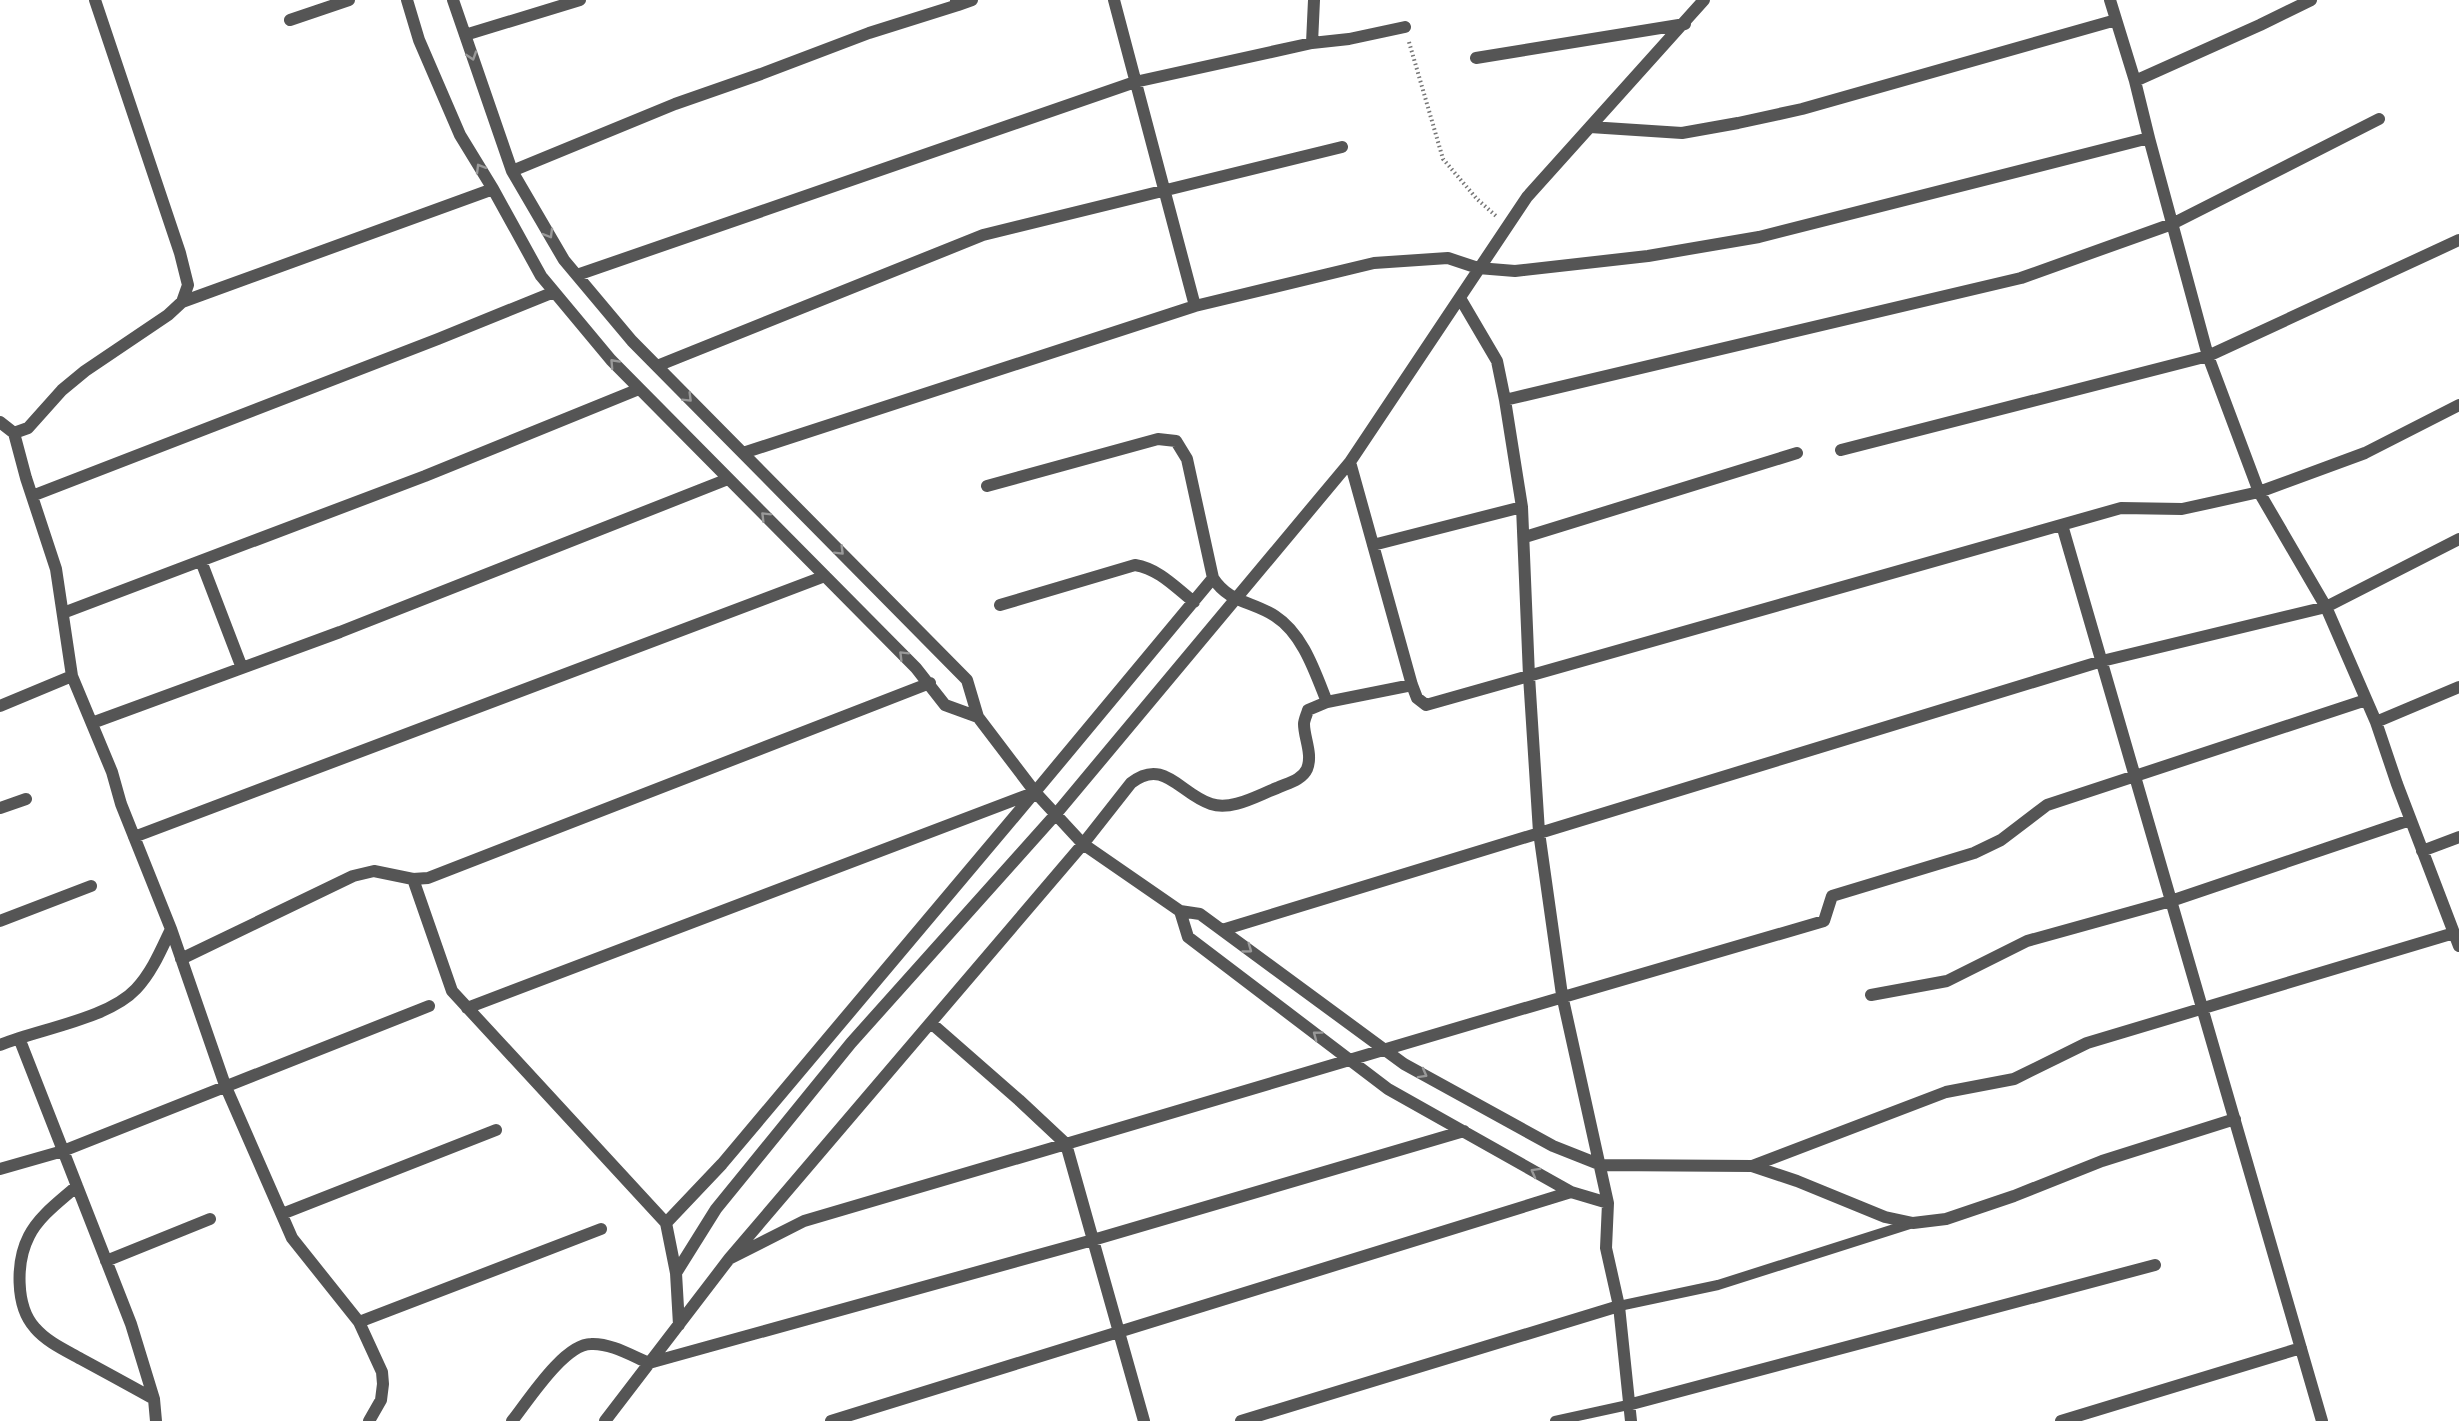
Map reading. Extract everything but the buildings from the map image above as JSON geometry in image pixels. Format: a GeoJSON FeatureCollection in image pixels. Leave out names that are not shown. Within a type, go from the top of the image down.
{"type":"FeatureCollection","features":[{"type":"Feature","properties":{"kind":"street"},"geometry":{"type":"LineString","coordinates":[[95,0],[180,253],[188,285],[182,302]]}},
{"type":"Feature","properties":{"kind":"street"},"geometry":{"type":"LineString","coordinates":[[290,20],[349,0]]}},
{"type":"Feature","properties":{"kind":"street"},"geometry":{"type":"LineString","coordinates":[[406,0],[419,40],[460,135],[493,189],[540,276],[611,360],[930,683],[945,705],[978,717]]}},
{"type":"Feature","properties":{"kind":"street"},"geometry":{"type":"LineString","coordinates":[[453,0],[512,171],[564,260],[632,341],[967,680],[978,717],[1035,792],[1083,844],[1180,911],[1200,914],[1404,1064],[1553,1146],[1600,1165],[1752,1166],[1797,1181],[1885,1217],[1913,1223],[1946,1219],[2102,1161],[2235,1119]]}},
{"type":"Feature","properties":{"kind":"street"},"geometry":{"type":"LineString","coordinates":[[465,35],[580,0]]}},
{"type":"Feature","properties":{"kind":"street"},"geometry":{"type":"LineString","coordinates":[[512,171],[675,104],[957,2],[972,0]]}},
{"type":"Feature","properties":{"kind":"street"},"geometry":{"type":"LineString","coordinates":[[1114,0],[1195,306]]}},
{"type":"Feature","properties":{"kind":"street"},"geometry":{"type":"LineString","coordinates":[[1312,43],[1314,0]]}},
{"type":"Feature","properties":{"kind":"street"},"geometry":{"type":"LineString","coordinates":[[676,1273],[716,1209],[851,1043],[1056,814],[1350,462],[1527,197],[1650,59],[1685,24],[1704,0]]}},
{"type":"Feature","properties":{"kind":"street"},"geometry":{"type":"LineString","coordinates":[[2110,0],[2135,81],[2208,356],[2259,492],[2325,606],[2376,722],[2410,820],[2459,946]]}},
{"type":"Feature","properties":{"kind":"street"},"geometry":{"type":"LineString","coordinates":[[2135,81],[2260,26],[2311,0]]}},
{"type":"Feature","properties":{"kind":"street"},"geometry":{"type":"LineString","coordinates":[[1590,127],[1682,133],[1738,123],[1802,109],[2116,20]]}},
{"type":"Feature","properties":{"kind":"street"},"geometry":{"type":"LineString","coordinates":[[1476,58],[1685,24]]}},
{"type":"Feature","properties":{"kind":"street"},"geometry":{"type":"LineString","coordinates":[[577,275],[1135,82],[1312,43],[1349,39],[1405,27]]}},
{"type":"Feature","properties":{"kind":"street"},"geometry":{"type":"LineString","coordinates":[[1505,400],[2021,278],[2172,224],[2379,119]]}},
{"type":"Feature","properties":{"kind":"street"},"geometry":{"type":"LineString","coordinates":[[743,453],[1195,306],[1374,263],[1448,258],[1478,268],[1515,271],[1648,256],[1759,237],[2149,138]]}},
{"type":"Feature","properties":{"kind":"street"},"geometry":{"type":"LineString","coordinates":[[657,366],[983,235],[1342,147]]}},
{"type":"Feature","properties":{"kind":"street"},"geometry":{"type":"LineString","coordinates":[[14,433],[28,428],[70,384],[168,315],[182,302],[493,189]]}},
{"type":"Feature","properties":{"kind":"street"},"geometry":{"type":"LineString","coordinates":[[1841,450],[2208,356],[2459,240]]}},
{"type":"Feature","properties":{"kind":"street"},"geometry":{"type":"LineString","coordinates":[[32,496],[554,292]]}},
{"type":"Feature","properties":{"kind":"street"},"geometry":{"type":"LineString","coordinates":[[1460,298],[1497,361],[1522,507],[1529,676],[1539,832],[1562,996],[1608,1203],[1606,1248],[1619,1306],[1631,1421]]}},
{"type":"Feature","properties":{"kind":"street"},"geometry":{"type":"LineString","coordinates":[[63,613],[425,476],[639,389]]}},
{"type":"Feature","properties":{"kind":"street"},"geometry":{"type":"LineString","coordinates":[[1350,462],[1412,685],[1417,698],[1426,705],[2121,508],[2182,509],[2259,492],[2366,453],[2459,405]]}},
{"type":"Feature","properties":{"kind":"street"},"geometry":{"type":"LineString","coordinates":[[0,422],[14,433],[56,569],[72,676],[112,772],[121,804],[171,929],[225,1085],[292,1239],[359,1322],[382,1372],[384,1384],[381,1400],[369,1421]]}},
{"type":"Feature","properties":{"kind":"street"},"geometry":{"type":"LineString","coordinates":[[987,486],[1158,439],[1176,441],[1187,459],[1213,578],[1218,586],[1236,600],[1275,616],[1292,634],[1311,660],[1327,702]]}},
{"type":"Feature","properties":{"kind":"street"},"geometry":{"type":"LineString","coordinates":[[1525,537],[1797,453]]}},
{"type":"Feature","properties":{"kind":"street"},"geometry":{"type":"LineString","coordinates":[[92,723],[340,632],[728,479]]}},
{"type":"Feature","properties":{"kind":"street"},"geometry":{"type":"LineString","coordinates":[[1373,545],[1522,507]]}},
{"type":"Feature","properties":{"kind":"street"},"geometry":{"type":"LineString","coordinates":[[2062,525],[2322,1421]]}},
{"type":"Feature","properties":{"kind":"street"},"geometry":{"type":"LineString","coordinates":[[1222,930],[2102,661],[2325,606],[2459,539]]}},
{"type":"Feature","properties":{"kind":"street"},"geometry":{"type":"LineString","coordinates":[[201,561],[242,668]]}},
{"type":"Feature","properties":{"kind":"street"},"geometry":{"type":"LineString","coordinates":[[1000,605],[1135,565],[1158,573],[1194,602]]}},
{"type":"Feature","properties":{"kind":"street"},"geometry":{"type":"LineString","coordinates":[[134,837],[825,576]]}},
{"type":"Feature","properties":{"kind":"street"},"geometry":{"type":"LineString","coordinates":[[666,1223],[722,1164],[1213,578]]}},
{"type":"Feature","properties":{"kind":"street"},"geometry":{"type":"LineString","coordinates":[[0,706],[72,676]]}},
{"type":"Feature","properties":{"kind":"street"},"geometry":{"type":"LineString","coordinates":[[181,959],[354,876],[374,871],[413,879],[428,878],[930,683]]}},
{"type":"Feature","properties":{"kind":"street"},"geometry":{"type":"LineString","coordinates":[[605,1421],[729,1259],[1083,844],[1131,783],[1141,775],[1152,772],[1163,775],[1212,805],[1225,806],[1240,803],[1302,776],[1308,767],[1308,740],[1304,724],[1308,710],[1327,702],[1412,685]]}},
{"type":"Feature","properties":{"kind":"street"},"geometry":{"type":"LineString","coordinates":[[2376,722],[2459,687]]}},
{"type":"Feature","properties":{"kind":"street"},"geometry":{"type":"LineString","coordinates":[[729,1259],[804,1221],[1386,1051],[1562,996],[1824,921],[1832,896],[1974,853],[2001,840],[2047,805],[2366,700]]}},
{"type":"Feature","properties":{"kind":"street"},"geometry":{"type":"LineString","coordinates":[[467,1008],[1035,792]]}},
{"type":"Feature","properties":{"kind":"street"},"geometry":{"type":"LineString","coordinates":[[0,808],[26,798]]}},
{"type":"Feature","properties":{"kind":"street"},"geometry":{"type":"LineString","coordinates":[[1871,995],[1947,981],[2027,941],[2171,901],[2410,820]]}},
{"type":"Feature","properties":{"kind":"street"},"geometry":{"type":"LineString","coordinates":[[2422,851],[2459,837]]}},
{"type":"Feature","properties":{"kind":"street"},"geometry":{"type":"LineString","coordinates":[[413,879],[452,991],[666,1223],[676,1273],[679,1324]]}},
{"type":"Feature","properties":{"kind":"street"},"geometry":{"type":"LineString","coordinates":[[0,921],[91,886]]}},
{"type":"Feature","properties":{"kind":"street"},"geometry":{"type":"LineString","coordinates":[[1180,911],[1188,937],[1388,1089],[1571,1192],[1608,1203]]}},
{"type":"Feature","properties":{"kind":"street"},"geometry":{"type":"LineString","coordinates":[[0,1045],[112,1008],[135,991],[148,975],[171,929]]}},
{"type":"Feature","properties":{"kind":"street"},"geometry":{"type":"LineString","coordinates":[[1752,1166],[1946,1092],[2014,1079],[2087,1042],[2454,933]]}},
{"type":"Feature","properties":{"kind":"street"},"geometry":{"type":"LineString","coordinates":[[0,1169],[63,1151],[429,1006]]}},
{"type":"Feature","properties":{"kind":"street"},"geometry":{"type":"LineString","coordinates":[[931,1023],[1066,1144],[1144,1421]]}},
{"type":"Feature","properties":{"kind":"street"},"geometry":{"type":"LineString","coordinates":[[19,1038],[131,1324],[154,1399],[156,1421]]}},
{"type":"Feature","properties":{"kind":"street"},"geometry":{"type":"LineString","coordinates":[[282,1214],[496,1130]]}},
{"type":"Feature","properties":{"kind":"street"},"geometry":{"type":"LineString","coordinates":[[512,1421],[563,1358],[576,1348],[591,1344],[613,1348],[650,1363],[1093,1240],[1464,1131]]}},
{"type":"Feature","properties":{"kind":"street"},"geometry":{"type":"LineString","coordinates":[[77,1186],[41,1219],[28,1236],[21,1266],[20,1289],[25,1311],[35,1328],[53,1343],[154,1399]]}},
{"type":"Feature","properties":{"kind":"street"},"geometry":{"type":"LineString","coordinates":[[831,1421],[1571,1192]]}},
{"type":"Feature","properties":{"kind":"street"},"geometry":{"type":"LineString","coordinates":[[106,1261],[210,1219]]}},
{"type":"Feature","properties":{"kind":"street"},"geometry":{"type":"LineString","coordinates":[[359,1322],[601,1229]]}},
{"type":"Feature","properties":{"kind":"street"},"geometry":{"type":"LineString","coordinates":[[1628,1405],[2155,1265]]}},
{"type":"Feature","properties":{"kind":"street"},"geometry":{"type":"LineString","coordinates":[[1241,1421],[1619,1306]]}},
{"type":"Feature","properties":{"kind":"street"},"geometry":{"type":"LineString","coordinates":[[2061,1421],[2301,1348]]}},
{"type":"Feature","properties":{"kind":"lane"},"geometry":{"type":"LineString","coordinates":[[1619,1306],[1718,1285],[1913,1223]]}},
{"type":"Feature","properties":{"kind":"lane"},"geometry":{"type":"LineString","coordinates":[[1555,1421],[1628,1405]]}},
{"type":"Feature","properties":{"kind":"path"},"geometry":{"type":"LineString","coordinates":[[1405,27],[1443,159],[1477,199],[1508,227]]}}]}
